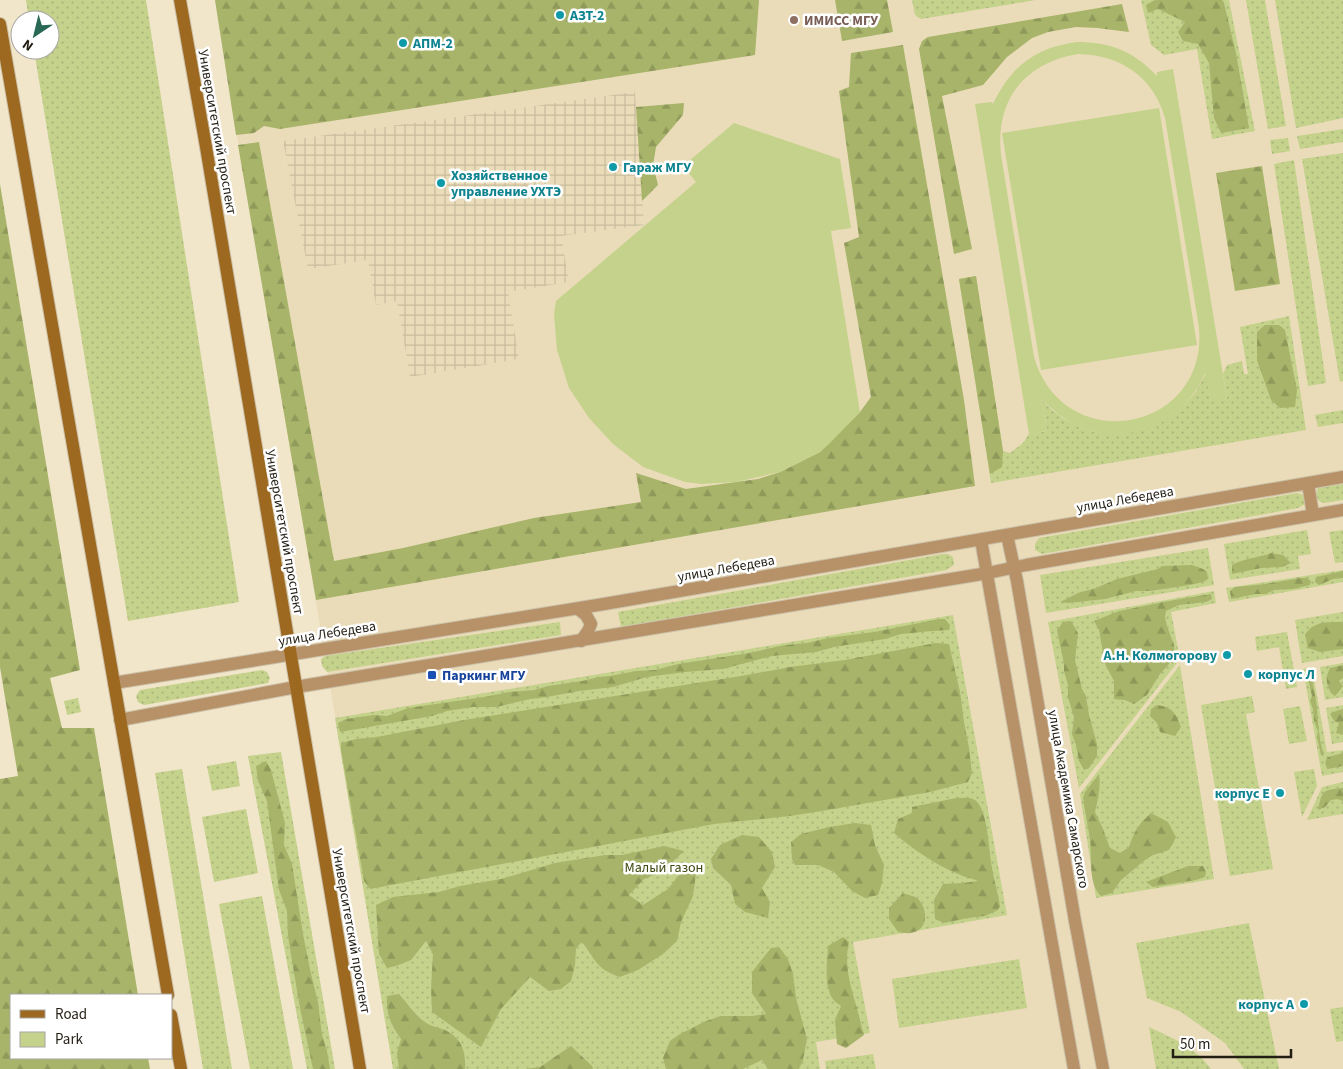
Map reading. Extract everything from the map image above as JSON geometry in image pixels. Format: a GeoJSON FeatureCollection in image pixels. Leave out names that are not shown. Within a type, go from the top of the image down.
{"type":"FeatureCollection","features":[{"type":"Feature","properties":{"kind":"main road","name":"Университетский проспект"},"geometry":{"type":"LineString","coordinates":[[180,0],[360,1069]]}},
{"type":"Feature","properties":{"kind":"main road"},"geometry":{"type":"LineString","coordinates":[[0,24],[168,994]]}},
{"type":"Feature","properties":{"kind":"main road"},"geometry":{"type":"LineString","coordinates":[[172,1021],[180,1069]]}},
{"type":"Feature","properties":{"kind":"street","name":"улица Лебедева"},"geometry":{"type":"LineString","coordinates":[[114,683],[578,609],[1343,478]]}},
{"type":"Feature","properties":{"kind":"street"},"geometry":{"type":"LineString","coordinates":[[1308,483],[1313,516]]}},
{"type":"Feature","properties":{"kind":"street"},"geometry":{"type":"LineString","coordinates":[[120,720],[296,687],[988,573],[1343,510]]}},
{"type":"Feature","properties":{"kind":"street","name":"улица Академика Самарского"},"geometry":{"type":"LineString","coordinates":[[1007,535],[1103,1069]]}},
{"type":"Feature","properties":{"kind":"street"},"geometry":{"type":"LineString","coordinates":[[981,540],[1074,1069]]}},
{"type":"Feature","properties":{"kind":"street"},"geometry":{"type":"LineString","coordinates":[[578,609],[586,615],[591,624],[581,641]]}},
{"type":"Feature","properties":{"kind":"shaded area"},"geometry":{"type":"Polygon","coordinates":[[[215,0],[1343,0],[1343,1069],[393,1069],[215,0]]]}},
{"type":"Feature","properties":{"kind":"shaded area"},"geometry":{"type":"Polygon","coordinates":[[[635,92],[644,225],[561,236],[569,282],[508,292],[519,359],[410,377],[397,301],[376,305],[368,260],[308,269],[283,141],[635,92]]]}},
{"type":"Feature","properties":{"kind":"green space"},"geometry":{"type":"Polygon","coordinates":[[[26,0],[146,0],[239,602],[128,621],[36,60],[60,60],[60,10],[28,10],[26,0]]]}},
{"type":"Feature","properties":{"kind":"green space"},"geometry":{"type":"Polygon","coordinates":[[[215,0],[759,0],[755,55],[280,129],[264,126],[254,133],[236,135],[215,0]]]}},
{"type":"Feature","properties":{"kind":"green space"},"geometry":{"type":"Polygon","coordinates":[[[835,0],[887,0],[893,32],[842,41],[835,0]]]}},
{"type":"Feature","properties":{"kind":"green space"},"geometry":{"type":"Polygon","coordinates":[[[912,0],[1036,0],[921,19],[915,15],[912,0]]]}},
{"type":"Feature","properties":{"kind":"green space"},"geometry":{"type":"Polygon","coordinates":[[[1141,0],[1229,0],[1255,131],[1212,139],[1197,49],[1164,55],[1151,45],[1141,0]]]}},
{"type":"Feature","properties":{"kind":"green space"},"geometry":{"type":"Polygon","coordinates":[[[1155,0],[1222,0],[1236,53],[1249,128],[1221,133],[1214,118],[1209,63],[1198,44],[1183,41],[1178,32],[1185,22],[1158,9],[1148,13],[1146,5],[1155,0]]]}},
{"type":"Feature","properties":{"kind":"green space"},"geometry":{"type":"Polygon","coordinates":[[[1246,0],[1265,0],[1286,126],[1268,129],[1246,0]]]}},
{"type":"Feature","properties":{"kind":"green space"},"geometry":{"type":"Polygon","coordinates":[[[1275,0],[1343,0],[1343,118],[1296,128],[1275,0]]]}},
{"type":"Feature","properties":{"kind":"green space"},"geometry":{"type":"Polygon","coordinates":[[[1122,4],[1129,32],[1076,27],[1048,32],[1032,38],[1007,57],[983,85],[942,96],[972,249],[954,254],[919,49],[922,41],[928,37],[1122,4]]]}},
{"type":"Feature","properties":{"kind":"green space"},"geometry":{"type":"Polygon","coordinates":[[[1089,42],[1111,46],[1130,54],[1157,76],[1157,72],[1173,69],[1227,399],[1211,402],[1205,373],[1196,390],[1184,405],[1170,417],[1136,432],[1098,433],[1079,427],[1064,418],[1042,400],[1047,431],[1029,434],[975,104],[992,102],[993,104],[1016,69],[1036,54],[1061,45],[1089,42]],[[1078,54],[1059,59],[1042,66],[1028,75],[1008,101],[1000,135],[1001,155],[1034,357],[1050,389],[1074,410],[1102,420],[1131,420],[1159,410],[1181,391],[1196,363],[1199,328],[1165,118],[1160,103],[1152,90],[1133,71],[1121,64],[1093,55],[1078,54]]]}},
{"type":"Feature","properties":{"kind":"green space"},"geometry":{"type":"Polygon","coordinates":[[[903,45],[964,400],[975,486],[316,600],[238,145],[259,142],[334,561],[403,548],[534,518],[641,502],[636,473],[686,489],[758,479],[780,472],[820,452],[860,412],[871,397],[844,243],[859,237],[839,91],[849,87],[851,53],[903,45]]]}},
{"type":"Feature","properties":{"kind":"green space"},"geometry":{"type":"Polygon","coordinates":[[[684,103],[683,115],[656,147],[653,165],[658,185],[642,201],[636,107],[684,103]]]}},
{"type":"Feature","properties":{"kind":"green space"},"geometry":{"type":"Polygon","coordinates":[[[1159,108],[1197,345],[1041,370],[1002,133],[1159,108]]]}},
{"type":"Feature","properties":{"kind":"green space"},"geometry":{"type":"Polygon","coordinates":[[[734,123],[840,159],[851,228],[831,231],[860,412],[820,452],[780,472],[736,482],[701,484],[685,482],[643,467],[613,444],[589,418],[569,388],[557,350],[554,314],[556,301],[696,182],[683,166],[734,123]]]}},
{"type":"Feature","properties":{"kind":"green space"},"geometry":{"type":"Polygon","coordinates":[[[1343,129],[1343,142],[1300,149],[1297,136],[1343,129]]]}},
{"type":"Feature","properties":{"kind":"green space"},"geometry":{"type":"Polygon","coordinates":[[[1288,138],[1290,151],[1272,154],[1270,140],[1288,138]]]}},
{"type":"Feature","properties":{"kind":"green space"},"geometry":{"type":"Polygon","coordinates":[[[1343,153],[1343,381],[1340,382],[1302,159],[1343,153]]]}},
{"type":"Feature","properties":{"kind":"green space"},"geometry":{"type":"Polygon","coordinates":[[[1294,160],[1326,383],[1308,386],[1274,164],[1294,160]]]}},
{"type":"Feature","properties":{"kind":"green space"},"geometry":{"type":"Polygon","coordinates":[[[1262,166],[1280,284],[1235,291],[1216,173],[1262,166]]]}},
{"type":"Feature","properties":{"kind":"green space"},"geometry":{"type":"Polygon","coordinates":[[[0,184],[80,670],[50,678],[62,728],[94,728],[138,994],[10,994],[10,1059],[148,1059],[150,1069],[0,1069],[0,779],[18,776],[0,667],[0,184]]]}},
{"type":"Feature","properties":{"kind":"green space"},"geometry":{"type":"Polygon","coordinates":[[[976,276],[1003,451],[1010,453],[1023,443],[1029,434],[1047,431],[1042,400],[1064,419],[1094,432],[1184,405],[1195,393],[1206,373],[1211,401],[1227,399],[1223,374],[1227,365],[1242,361],[1244,374],[1248,374],[1240,327],[1289,316],[1306,430],[991,483],[959,279],[976,276]]]}},
{"type":"Feature","properties":{"kind":"green space"},"geometry":{"type":"Polygon","coordinates":[[[976,276],[1003,451],[1002,467],[990,474],[959,279],[976,276]]]}},
{"type":"Feature","properties":{"kind":"green space"},"geometry":{"type":"Polygon","coordinates":[[[1265,325],[1279,325],[1285,330],[1297,390],[1295,407],[1280,408],[1271,400],[1257,360],[1257,332],[1265,325]]]}},
{"type":"Feature","properties":{"kind":"green space"},"geometry":{"type":"Polygon","coordinates":[[[1343,410],[1343,423],[1318,427],[1315,415],[1343,410]]]}},
{"type":"Feature","properties":{"kind":"green space"},"geometry":{"type":"Polygon","coordinates":[[[1343,484],[1343,500],[1324,503],[1319,501],[1316,496],[1318,488],[1343,484]]]}},
{"type":"Feature","properties":{"kind":"green space"},"geometry":{"type":"Polygon","coordinates":[[[1297,493],[1303,495],[1305,499],[1305,504],[1298,508],[1042,554],[1035,550],[1035,544],[1039,538],[1297,493]]]}},
{"type":"Feature","properties":{"kind":"green space"},"geometry":{"type":"Polygon","coordinates":[[[1307,530],[1311,554],[1298,556],[1300,569],[1230,580],[1224,544],[1307,530]]]}},
{"type":"Feature","properties":{"kind":"green space"},"geometry":{"type":"Polygon","coordinates":[[[1343,530],[1343,562],[1335,563],[1329,532],[1343,530]]]}},
{"type":"Feature","properties":{"kind":"green space"},"geometry":{"type":"Polygon","coordinates":[[[1208,548],[1214,585],[1046,613],[1040,575],[1208,548]]]}},
{"type":"Feature","properties":{"kind":"green space"},"geometry":{"type":"Polygon","coordinates":[[[1271,553],[1283,555],[1291,563],[1282,567],[1261,568],[1232,574],[1232,565],[1271,553]]]}},
{"type":"Feature","properties":{"kind":"green space"},"geometry":{"type":"Polygon","coordinates":[[[943,554],[953,557],[954,565],[946,570],[621,627],[618,612],[943,554]]]}},
{"type":"Feature","properties":{"kind":"green space"},"geometry":{"type":"Polygon","coordinates":[[[1192,565],[1207,572],[1208,579],[1190,585],[1150,591],[1136,591],[1105,599],[1068,603],[1060,602],[1078,593],[1117,579],[1158,569],[1162,566],[1192,565]]]}},
{"type":"Feature","properties":{"kind":"green space"},"geometry":{"type":"Polygon","coordinates":[[[1343,570],[1343,582],[1229,602],[1226,588],[1343,570]]]}},
{"type":"Feature","properties":{"kind":"green space"},"geometry":{"type":"Polygon","coordinates":[[[1343,571],[1343,578],[1333,579],[1319,585],[1315,582],[1316,577],[1343,571]]]}},
{"type":"Feature","properties":{"kind":"green space"},"geometry":{"type":"Polygon","coordinates":[[[1307,578],[1311,581],[1310,585],[1231,599],[1230,591],[1235,587],[1307,578]]]}},
{"type":"Feature","properties":{"kind":"green space"},"geometry":{"type":"Polygon","coordinates":[[[1214,591],[1216,603],[1171,612],[1180,659],[1079,788],[1048,622],[1214,591]]]}},
{"type":"Feature","properties":{"kind":"green space"},"geometry":{"type":"Polygon","coordinates":[[[1211,594],[1212,599],[1206,602],[1179,605],[1166,611],[1165,617],[1174,645],[1175,656],[1160,674],[1147,695],[1134,704],[1125,700],[1114,699],[1114,681],[1105,664],[1099,630],[1094,621],[1119,611],[1211,594]]]}},
{"type":"Feature","properties":{"kind":"green space"},"geometry":{"type":"Polygon","coordinates":[[[1343,612],[1343,656],[1302,663],[1295,620],[1343,612]]]}},
{"type":"Feature","properties":{"kind":"green space","name":"Малый газон"},"geometry":{"type":"Polygon","coordinates":[[[953,615],[1007,915],[853,942],[870,1033],[816,1042],[820,1069],[393,1069],[335,718],[953,615]]]}},
{"type":"Feature","properties":{"kind":"green space"},"geometry":{"type":"Polygon","coordinates":[[[945,619],[950,625],[949,630],[901,634],[885,639],[834,647],[816,652],[772,656],[723,669],[647,677],[613,687],[530,699],[497,707],[473,707],[447,711],[432,716],[340,732],[338,723],[346,719],[374,715],[387,716],[408,708],[509,692],[534,690],[636,671],[655,670],[678,664],[749,653],[785,645],[874,632],[945,619]]]}},
{"type":"Feature","properties":{"kind":"green space"},"geometry":{"type":"Polygon","coordinates":[[[1071,621],[1078,633],[1075,660],[1082,689],[1086,696],[1097,744],[1097,756],[1089,768],[1084,770],[1079,761],[1072,734],[1074,717],[1068,697],[1068,685],[1057,630],[1063,622],[1071,621]]]}},
{"type":"Feature","properties":{"kind":"green space"},"geometry":{"type":"Polygon","coordinates":[[[560,622],[561,635],[327,672],[322,666],[321,659],[325,656],[560,622]]]}},
{"type":"Feature","properties":{"kind":"green space"},"geometry":{"type":"Polygon","coordinates":[[[1343,622],[1343,649],[1320,652],[1308,648],[1305,635],[1312,627],[1321,623],[1343,622]]]}},
{"type":"Feature","properties":{"kind":"green space"},"geometry":{"type":"Polygon","coordinates":[[[1287,632],[1297,687],[1286,689],[1279,647],[1257,651],[1255,637],[1287,632]]]}},
{"type":"Feature","properties":{"kind":"green space"},"geometry":{"type":"Polygon","coordinates":[[[936,643],[949,644],[960,692],[969,748],[972,773],[968,782],[930,792],[822,811],[714,824],[370,889],[364,881],[341,743],[464,720],[790,667],[845,660],[936,643]]]}},
{"type":"Feature","properties":{"kind":"green space"},"geometry":{"type":"Polygon","coordinates":[[[1343,663],[1343,697],[1325,700],[1320,667],[1343,663]]]}},
{"type":"Feature","properties":{"kind":"green space"},"geometry":{"type":"Polygon","coordinates":[[[1180,665],[1214,879],[1096,898],[1080,794],[1180,665]]]}},
{"type":"Feature","properties":{"kind":"green space"},"geometry":{"type":"Polygon","coordinates":[[[1343,665],[1343,678],[1339,681],[1343,686],[1335,696],[1331,693],[1328,686],[1327,675],[1330,668],[1343,665]]]}},
{"type":"Feature","properties":{"kind":"green space"},"geometry":{"type":"Polygon","coordinates":[[[1312,667],[1327,752],[1343,750],[1343,772],[1322,776],[1303,669],[1312,667]]]}},
{"type":"Feature","properties":{"kind":"green space"},"geometry":{"type":"Polygon","coordinates":[[[262,670],[267,672],[270,678],[268,683],[144,705],[138,702],[136,696],[140,690],[262,670]]]}},
{"type":"Feature","properties":{"kind":"green space"},"geometry":{"type":"Polygon","coordinates":[[[1308,671],[1311,672],[1316,699],[1323,756],[1321,755],[1317,737],[1318,731],[1310,701],[1312,696],[1308,671]]]}},
{"type":"Feature","properties":{"kind":"green space"},"geometry":{"type":"Polygon","coordinates":[[[1252,696],[1255,712],[1246,714],[1273,869],[1230,876],[1201,705],[1252,696]]]}},
{"type":"Feature","properties":{"kind":"green space"},"geometry":{"type":"Polygon","coordinates":[[[78,698],[81,712],[67,715],[64,701],[78,698]]]}},
{"type":"Feature","properties":{"kind":"green space"},"geometry":{"type":"Polygon","coordinates":[[[1157,705],[1170,709],[1177,718],[1181,727],[1175,736],[1160,732],[1157,723],[1150,716],[1151,709],[1157,705]]]}},
{"type":"Feature","properties":{"kind":"green space"},"geometry":{"type":"Polygon","coordinates":[[[1343,705],[1343,742],[1332,744],[1326,708],[1343,705]]]}},
{"type":"Feature","properties":{"kind":"green space"},"geometry":{"type":"Polygon","coordinates":[[[1300,706],[1307,741],[1289,744],[1283,709],[1300,706]]]}},
{"type":"Feature","properties":{"kind":"green space"},"geometry":{"type":"Polygon","coordinates":[[[1343,709],[1343,735],[1336,733],[1339,723],[1335,722],[1330,714],[1343,709]]]}},
{"type":"Feature","properties":{"kind":"green space"},"geometry":{"type":"Polygon","coordinates":[[[281,752],[335,1069],[307,1069],[248,756],[281,752]]]}},
{"type":"Feature","properties":{"kind":"green space"},"geometry":{"type":"Polygon","coordinates":[[[1343,753],[1343,766],[1328,769],[1325,763],[1328,757],[1343,753]]]}},
{"type":"Feature","properties":{"kind":"green space"},"geometry":{"type":"Polygon","coordinates":[[[236,761],[240,786],[212,791],[207,766],[236,761]]]}},
{"type":"Feature","properties":{"kind":"green space"},"geometry":{"type":"Polygon","coordinates":[[[266,761],[271,770],[285,823],[284,845],[292,864],[303,934],[330,1069],[313,1069],[300,1008],[288,936],[287,911],[279,890],[267,801],[258,781],[256,766],[266,761]]]}},
{"type":"Feature","properties":{"kind":"green space"},"geometry":{"type":"Polygon","coordinates":[[[182,769],[232,1069],[203,1069],[155,773],[182,769]]]}},
{"type":"Feature","properties":{"kind":"green space"},"geometry":{"type":"Polygon","coordinates":[[[1314,769],[1317,786],[1302,817],[1294,772],[1314,769]]]}},
{"type":"Feature","properties":{"kind":"green space"},"geometry":{"type":"Polygon","coordinates":[[[1099,774],[1098,798],[1095,812],[1110,848],[1120,853],[1129,847],[1137,828],[1151,813],[1168,822],[1176,837],[1169,850],[1153,855],[1145,860],[1121,880],[1112,893],[1101,896],[1092,878],[1090,840],[1083,798],[1085,792],[1099,774]]]}},
{"type":"Feature","properties":{"kind":"green space"},"geometry":{"type":"Polygon","coordinates":[[[1343,782],[1343,814],[1307,820],[1322,787],[1343,782]]]}},
{"type":"Feature","properties":{"kind":"green space"},"geometry":{"type":"Polygon","coordinates":[[[1343,788],[1343,801],[1331,800],[1325,807],[1318,810],[1324,792],[1343,788]]]}},
{"type":"Feature","properties":{"kind":"green space"},"geometry":{"type":"Polygon","coordinates":[[[956,798],[974,799],[984,816],[1000,906],[998,910],[985,916],[944,923],[935,919],[934,900],[943,884],[978,881],[960,875],[933,861],[894,833],[898,819],[912,813],[912,807],[956,798]]]}},
{"type":"Feature","properties":{"kind":"green space"},"geometry":{"type":"Polygon","coordinates":[[[246,809],[258,873],[214,882],[202,817],[246,809]]]}},
{"type":"Feature","properties":{"kind":"green space"},"geometry":{"type":"Polygon","coordinates":[[[855,823],[871,825],[875,845],[884,865],[882,883],[878,895],[865,898],[852,891],[834,872],[818,865],[795,865],[792,859],[791,842],[801,834],[855,823]]]}},
{"type":"Feature","properties":{"kind":"green space"},"geometry":{"type":"Polygon","coordinates":[[[742,835],[759,837],[772,852],[775,867],[762,888],[770,902],[768,918],[745,912],[735,904],[731,885],[713,868],[711,859],[720,845],[742,835]]]}},
{"type":"Feature","properties":{"kind":"green space"},"geometry":{"type":"Polygon","coordinates":[[[664,846],[684,851],[663,871],[644,879],[629,895],[643,905],[668,889],[691,863],[697,866],[693,896],[681,922],[677,941],[663,954],[638,970],[620,977],[601,967],[582,942],[576,948],[575,965],[571,981],[561,989],[549,991],[530,977],[501,1009],[481,1047],[432,1012],[433,954],[426,941],[411,960],[396,966],[387,968],[379,954],[376,905],[393,897],[439,892],[460,886],[501,879],[555,863],[605,855],[622,855],[664,846]]]}},
{"type":"Feature","properties":{"kind":"green space"},"geometry":{"type":"Polygon","coordinates":[[[1188,866],[1203,866],[1206,872],[1205,877],[1153,887],[1146,882],[1188,866]]]}},
{"type":"Feature","properties":{"kind":"green space"},"geometry":{"type":"Polygon","coordinates":[[[903,893],[917,898],[924,909],[925,920],[916,932],[898,932],[889,919],[889,908],[903,893]]]}},
{"type":"Feature","properties":{"kind":"green space"},"geometry":{"type":"Polygon","coordinates":[[[262,896],[293,1069],[250,1069],[219,904],[262,896]]]}},
{"type":"Feature","properties":{"kind":"green space"},"geometry":{"type":"Polygon","coordinates":[[[1249,923],[1279,1069],[1244,1069],[1225,1043],[1181,1012],[1147,998],[1136,943],[1249,923]]]}},
{"type":"Feature","properties":{"kind":"green space"},"geometry":{"type":"Polygon","coordinates":[[[843,937],[849,942],[848,974],[864,1035],[846,1048],[837,1044],[835,1020],[841,1006],[832,998],[829,992],[827,973],[828,946],[843,937]]]}},
{"type":"Feature","properties":{"kind":"green space"},"geometry":{"type":"Polygon","coordinates":[[[779,947],[788,959],[793,974],[796,998],[807,1039],[803,1060],[799,1069],[768,1069],[762,1060],[743,1069],[666,1069],[663,1058],[670,1041],[680,1034],[721,1016],[766,1014],[752,993],[752,972],[771,948],[779,947]]]}},
{"type":"Feature","properties":{"kind":"green space"},"geometry":{"type":"Polygon","coordinates":[[[1019,959],[1027,1008],[899,1028],[892,979],[1019,959]]]}},
{"type":"Feature","properties":{"kind":"green space"},"geometry":{"type":"Polygon","coordinates":[[[399,994],[421,1019],[430,1025],[445,1030],[455,1037],[464,1051],[465,1069],[399,1069],[397,1053],[401,1039],[390,1019],[387,1009],[387,996],[399,994]]]}},
{"type":"Feature","properties":{"kind":"green space"},"geometry":{"type":"Polygon","coordinates":[[[1343,1007],[1343,1041],[1336,1042],[1330,1009],[1343,1007]]]}},
{"type":"Feature","properties":{"kind":"green space"},"geometry":{"type":"Polygon","coordinates":[[[1149,1027],[1191,1049],[1211,1069],[1156,1069],[1149,1027]]]}},
{"type":"Feature","properties":{"kind":"green space"},"geometry":{"type":"Polygon","coordinates":[[[571,1046],[593,1069],[525,1069],[540,1067],[571,1046]]]}},
{"type":"Feature","properties":{"kind":"green space"},"geometry":{"type":"Polygon","coordinates":[[[873,1054],[876,1069],[826,1069],[825,1061],[873,1054]]]}},
{"type":"Feature","properties":{"kind":"place","name":"АЗТ-2"},"geometry":{"type":"Point","coordinates":[560,15]}},
{"type":"Feature","properties":{"kind":"place","name":"ИМИСС МГУ"},"geometry":{"type":"Point","coordinates":[794,20]}},
{"type":"Feature","properties":{"kind":"place","name":"АПМ-2"},"geometry":{"type":"Point","coordinates":[403,43]}},
{"type":"Feature","properties":{"kind":"place","name":"Гараж МГУ"},"geometry":{"type":"Point","coordinates":[613,167]}},
{"type":"Feature","properties":{"kind":"place","name":"Хозяйственное управление УХТЭ"},"geometry":{"type":"Point","coordinates":[441,183]}},
{"type":"Feature","properties":{"kind":"place","name":"А.Н. Колмогорову"},"geometry":{"type":"Point","coordinates":[1227,655]}},
{"type":"Feature","properties":{"kind":"place","name":"корпус Л"},"geometry":{"type":"Point","coordinates":[1248,674]}},
{"type":"Feature","properties":{"kind":"place","name":"Паркинг МГУ"},"geometry":{"type":"Point","coordinates":[432,675]}},
{"type":"Feature","properties":{"kind":"place","name":"корпус Е"},"geometry":{"type":"Point","coordinates":[1280,793]}},
{"type":"Feature","properties":{"kind":"place","name":"корпус А"},"geometry":{"type":"Point","coordinates":[1304,1004]}}]}
